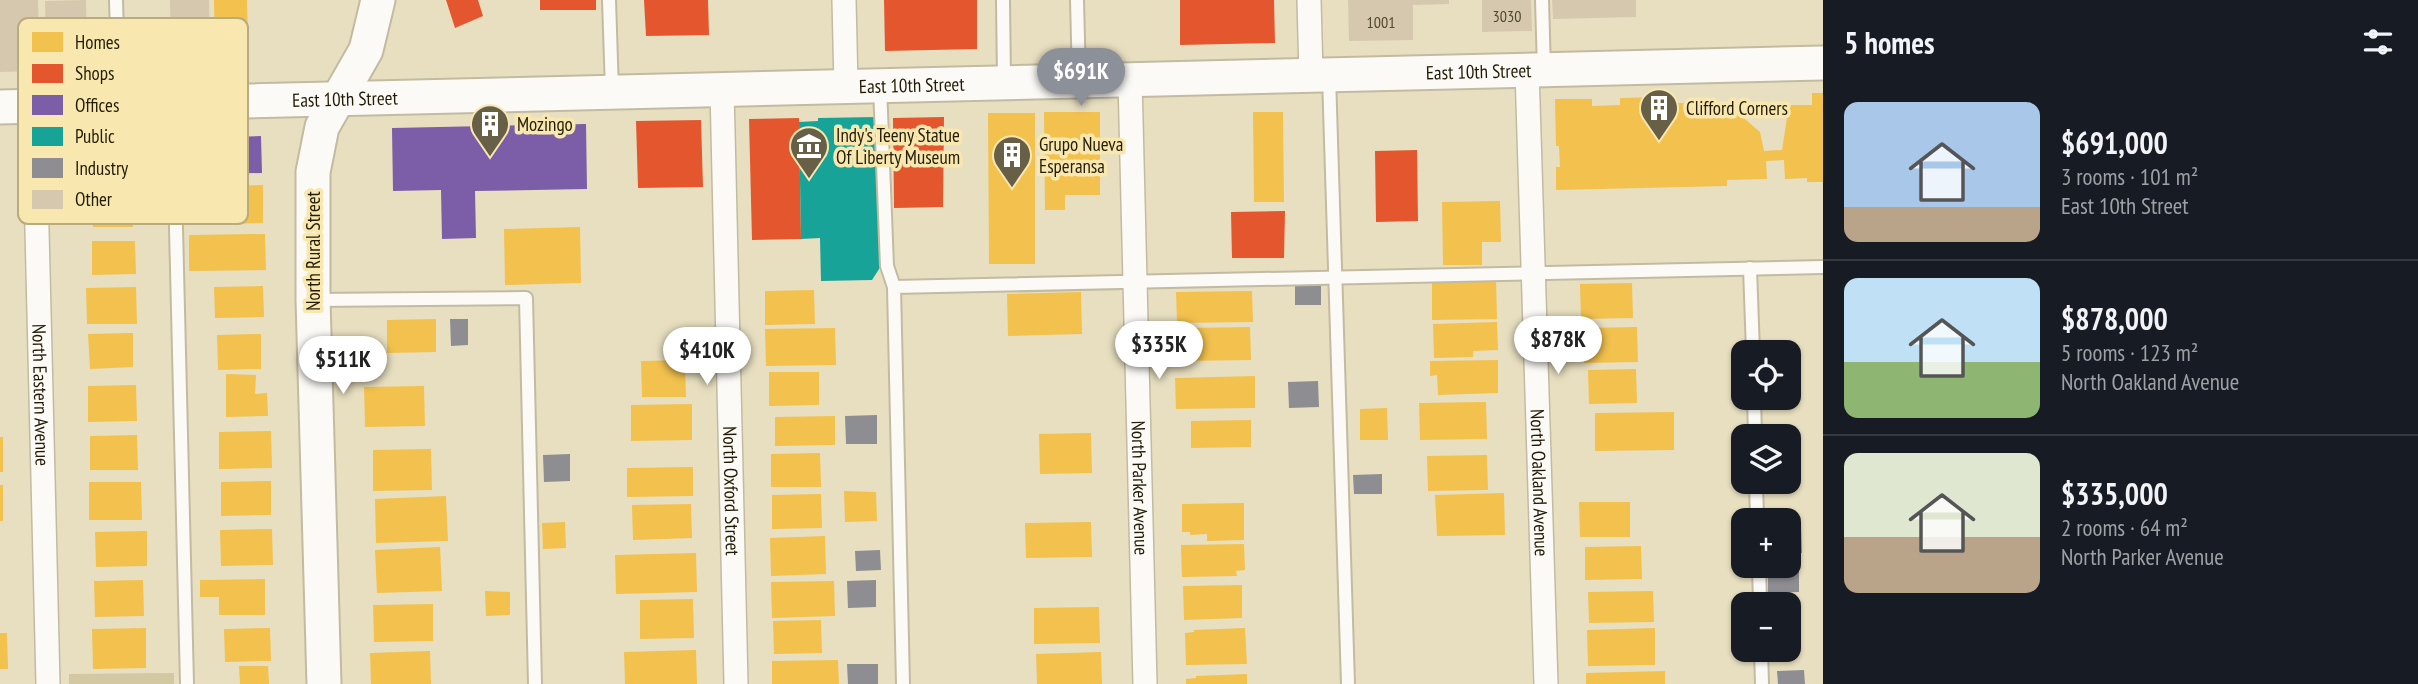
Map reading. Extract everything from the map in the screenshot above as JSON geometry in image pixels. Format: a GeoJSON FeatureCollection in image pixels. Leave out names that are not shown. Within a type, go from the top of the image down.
{"type":"FeatureCollection","features":[{"type":"Feature","properties":{"kind":"main road","name":"North Rural Street"},"geometry":{"type":"LineString","coordinates":[[324,684],[313,300],[313,172],[322,127],[366,50],[378,0]]}},
{"type":"Feature","properties":{"kind":"main road","name":"East 10th Street"},"geometry":{"type":"LineString","coordinates":[[248,101],[1823,63]]}},
{"type":"Feature","properties":{"kind":"main road","name":"East 10th Street"},"geometry":{"type":"LineString","coordinates":[[0,107],[18,106]]}},
{"type":"Feature","properties":{"kind":"street"},"geometry":{"type":"LineString","coordinates":[[844,0],[846,86]]}},
{"type":"Feature","properties":{"kind":"street"},"geometry":{"type":"LineString","coordinates":[[1309,0],[1320,75]]}},
{"type":"Feature","properties":{"kind":"street","name":"North Oakland Avenue"},"geometry":{"type":"LineString","coordinates":[[1535,70],[1533,273],[1546,684]]}},
{"type":"Feature","properties":{"kind":"street","name":"North Parker Avenue"},"geometry":{"type":"LineString","coordinates":[[1130,80],[1145,684]]}},
{"type":"Feature","properties":{"kind":"street","name":"North Oxford Street"},"geometry":{"type":"LineString","coordinates":[[722,89],[736,684]]}},
{"type":"Feature","properties":{"kind":"street","name":"North Eastern Avenue"},"geometry":{"type":"LineString","coordinates":[[37,224],[48,684]]}},
{"type":"Feature","properties":{"kind":"lane"},"geometry":{"type":"LineString","coordinates":[[116,0],[117,18]]}},
{"type":"Feature","properties":{"kind":"lane"},"geometry":{"type":"LineString","coordinates":[[610,0],[612,92]]}},
{"type":"Feature","properties":{"kind":"lane"},"geometry":{"type":"LineString","coordinates":[[1003,0],[1004,82]]}},
{"type":"Feature","properties":{"kind":"lane"},"geometry":{"type":"LineString","coordinates":[[1077,0],[1079,81]]}},
{"type":"Feature","properties":{"kind":"lane"},"geometry":{"type":"LineString","coordinates":[[1535,70],[1542,0]]}},
{"type":"Feature","properties":{"kind":"lane"},"geometry":{"type":"LineString","coordinates":[[1320,75],[1336,277],[1348,684]]}},
{"type":"Feature","properties":{"kind":"lane"},"geometry":{"type":"LineString","coordinates":[[880,86],[887,266],[894,287],[903,684]]}},
{"type":"Feature","properties":{"kind":"lane"},"geometry":{"type":"LineString","coordinates":[[176,224],[187,684]]}},
{"type":"Feature","properties":{"kind":"lane"},"geometry":{"type":"LineString","coordinates":[[894,287],[1823,267]]}},
{"type":"Feature","properties":{"kind":"lane"},"geometry":{"type":"LineString","coordinates":[[1750,268],[1753,340]]}},
{"type":"Feature","properties":{"kind":"lane"},"geometry":{"type":"LineString","coordinates":[[313,300],[526,298],[535,684]]}},
{"type":"Feature","properties":{"kind":"lane"},"geometry":{"type":"LineString","coordinates":[[1761,662],[1762,684]]}},
{"type":"Feature","properties":{"kind":"shaded area"},"geometry":{"type":"Polygon","coordinates":[[[174,673],[174,684],[69,684],[69,674],[174,673]]]}},
{"type":"Feature","properties":{"kind":"building: Homes"},"geometry":{"type":"Polygon","coordinates":[[[214,0],[247,0],[247,18],[214,18],[214,0]]]}},
{"type":"Feature","properties":{"kind":"building: Homes","name":"Clifford Corners"},"geometry":{"type":"Polygon","coordinates":[[[1812,93],[1823,93],[1823,182],[1807,182],[1807,178],[1785,179],[1784,160],[1766,161],[1767,179],[1727,180],[1727,186],[1556,190],[1556,167],[1560,167],[1559,146],[1556,146],[1555,99],[1592,99],[1592,106],[1620,105],[1620,98],[1659,97],[1659,103],[1691,103],[1691,108],[1724,107],[1724,114],[1738,113],[1760,132],[1764,151],[1782,150],[1789,105],[1812,105],[1812,93]]]}},
{"type":"Feature","properties":{"kind":"building: Homes"},"geometry":{"type":"Polygon","coordinates":[[[1044,112],[1100,112],[1100,195],[1065,195],[1065,210],[1045,210],[1044,112]]]}},
{"type":"Feature","properties":{"kind":"building: Homes"},"geometry":{"type":"Polygon","coordinates":[[[1253,112],[1283,112],[1284,202],[1254,202],[1253,112]]]}},
{"type":"Feature","properties":{"kind":"building: Homes","name":"Grupo Nueva Esperansa"},"geometry":{"type":"Polygon","coordinates":[[[988,113],[1035,113],[1035,264],[989,264],[988,113]]]}},
{"type":"Feature","properties":{"kind":"building: Homes"},"geometry":{"type":"Polygon","coordinates":[[[248,185],[263,185],[263,223],[248,223],[248,185]]]}},
{"type":"Feature","properties":{"kind":"building: Homes"},"geometry":{"type":"Polygon","coordinates":[[[1500,201],[1501,242],[1482,242],[1482,265],[1443,265],[1442,202],[1500,201]]]}},
{"type":"Feature","properties":{"kind":"building: Homes"},"geometry":{"type":"Polygon","coordinates":[[[93,224],[133,224],[133,227],[93,227],[93,224]]]}},
{"type":"Feature","properties":{"kind":"building: Homes"},"geometry":{"type":"Polygon","coordinates":[[[580,227],[581,283],[505,285],[504,229],[580,227]]]}},
{"type":"Feature","properties":{"kind":"building: Homes"},"geometry":{"type":"Polygon","coordinates":[[[265,234],[266,270],[189,271],[189,235],[265,234]]]}},
{"type":"Feature","properties":{"kind":"building: Homes"},"geometry":{"type":"Polygon","coordinates":[[[92,241],[135,241],[136,274],[92,275],[92,241]]]}},
{"type":"Feature","properties":{"kind":"building: Homes"},"geometry":{"type":"Polygon","coordinates":[[[1496,278],[1497,319],[1432,320],[1432,279],[1496,278]]]}},
{"type":"Feature","properties":{"kind":"building: Homes"},"geometry":{"type":"Polygon","coordinates":[[[1632,283],[1633,318],[1581,319],[1580,284],[1632,283]]]}},
{"type":"Feature","properties":{"kind":"building: Homes"},"geometry":{"type":"Polygon","coordinates":[[[263,286],[264,317],[215,318],[214,287],[263,286]]]}},
{"type":"Feature","properties":{"kind":"building: Homes"},"geometry":{"type":"Polygon","coordinates":[[[136,287],[137,324],[87,324],[86,288],[136,287]]]}},
{"type":"Feature","properties":{"kind":"building: Homes"},"geometry":{"type":"Polygon","coordinates":[[[814,290],[815,324],[765,325],[765,291],[814,290]]]}},
{"type":"Feature","properties":{"kind":"building: Homes"},"geometry":{"type":"Polygon","coordinates":[[[1252,291],[1253,322],[1177,323],[1176,292],[1252,291]]]}},
{"type":"Feature","properties":{"kind":"building: Homes"},"geometry":{"type":"Polygon","coordinates":[[[1081,292],[1082,334],[1008,336],[1007,294],[1081,292]]]}},
{"type":"Feature","properties":{"kind":"building: Homes"},"geometry":{"type":"Polygon","coordinates":[[[436,319],[436,352],[387,353],[387,320],[436,319]]]}},
{"type":"Feature","properties":{"kind":"building: Homes"},"geometry":{"type":"Polygon","coordinates":[[[1497,322],[1498,350],[1473,351],[1473,357],[1434,358],[1433,324],[1497,322]]]}},
{"type":"Feature","properties":{"kind":"building: Homes"},"geometry":{"type":"Polygon","coordinates":[[[1250,327],[1251,360],[1183,361],[1183,328],[1250,327]]]}},
{"type":"Feature","properties":{"kind":"building: Homes"},"geometry":{"type":"Polygon","coordinates":[[[1637,327],[1638,362],[1584,363],[1584,328],[1637,327]]]}},
{"type":"Feature","properties":{"kind":"building: Homes"},"geometry":{"type":"Polygon","coordinates":[[[835,328],[836,365],[766,366],[765,329],[835,328]]]}},
{"type":"Feature","properties":{"kind":"building: Homes"},"geometry":{"type":"Polygon","coordinates":[[[133,333],[133,367],[90,369],[88,334],[133,333]]]}},
{"type":"Feature","properties":{"kind":"building: Homes"},"geometry":{"type":"Polygon","coordinates":[[[261,334],[261,369],[218,370],[217,335],[261,334]]]}},
{"type":"Feature","properties":{"kind":"building: Homes"},"geometry":{"type":"Polygon","coordinates":[[[685,360],[686,397],[642,397],[641,361],[685,360]]]}},
{"type":"Feature","properties":{"kind":"building: Homes"},"geometry":{"type":"Polygon","coordinates":[[[1498,360],[1498,393],[1438,395],[1437,375],[1430,376],[1430,361],[1498,360]]]}},
{"type":"Feature","properties":{"kind":"building: Homes"},"geometry":{"type":"Polygon","coordinates":[[[1636,369],[1637,403],[1589,404],[1588,370],[1636,369]]]}},
{"type":"Feature","properties":{"kind":"building: Homes"},"geometry":{"type":"Polygon","coordinates":[[[769,372],[819,372],[819,405],[769,406],[769,372]]]}},
{"type":"Feature","properties":{"kind":"building: Homes"},"geometry":{"type":"Polygon","coordinates":[[[226,374],[256,375],[255,394],[267,393],[268,416],[226,417],[226,374]]]}},
{"type":"Feature","properties":{"kind":"building: Homes"},"geometry":{"type":"Polygon","coordinates":[[[1255,376],[1255,408],[1176,409],[1175,378],[1255,376]]]}},
{"type":"Feature","properties":{"kind":"building: Homes"},"geometry":{"type":"Polygon","coordinates":[[[136,385],[137,421],[88,422],[88,386],[136,385]]]}},
{"type":"Feature","properties":{"kind":"building: Homes"},"geometry":{"type":"Polygon","coordinates":[[[424,386],[425,426],[365,427],[364,387],[424,386]]]}},
{"type":"Feature","properties":{"kind":"building: Homes"},"geometry":{"type":"Polygon","coordinates":[[[1486,402],[1487,439],[1420,440],[1419,403],[1486,402]]]}},
{"type":"Feature","properties":{"kind":"building: Homes"},"geometry":{"type":"Polygon","coordinates":[[[692,404],[692,440],[631,441],[631,405],[692,404]]]}},
{"type":"Feature","properties":{"kind":"building: Homes"},"geometry":{"type":"Polygon","coordinates":[[[1387,408],[1388,440],[1360,440],[1360,409],[1387,408]]]}},
{"type":"Feature","properties":{"kind":"building: Homes"},"geometry":{"type":"Polygon","coordinates":[[[1674,412],[1674,450],[1595,451],[1595,413],[1674,412]]]}},
{"type":"Feature","properties":{"kind":"building: Homes"},"geometry":{"type":"Polygon","coordinates":[[[835,416],[835,445],[775,446],[775,417],[835,416]]]}},
{"type":"Feature","properties":{"kind":"building: Homes"},"geometry":{"type":"Polygon","coordinates":[[[1251,420],[1251,447],[1191,448],[1191,421],[1251,420]]]}},
{"type":"Feature","properties":{"kind":"building: Homes"},"geometry":{"type":"Polygon","coordinates":[[[271,431],[272,468],[219,469],[219,432],[271,431]]]}},
{"type":"Feature","properties":{"kind":"building: Homes"},"geometry":{"type":"Polygon","coordinates":[[[1091,433],[1092,473],[1040,474],[1039,434],[1091,433]]]}},
{"type":"Feature","properties":{"kind":"building: Homes"},"geometry":{"type":"Polygon","coordinates":[[[137,435],[138,470],[90,470],[90,436],[137,435]]]}},
{"type":"Feature","properties":{"kind":"building: Homes"},"geometry":{"type":"Polygon","coordinates":[[[0,437],[3,437],[3,472],[0,472],[0,437]]]}},
{"type":"Feature","properties":{"kind":"building: Homes"},"geometry":{"type":"Polygon","coordinates":[[[431,449],[432,490],[373,491],[373,450],[431,449]]]}},
{"type":"Feature","properties":{"kind":"building: Homes"},"geometry":{"type":"Polygon","coordinates":[[[820,453],[821,487],[771,487],[771,454],[820,453]]]}},
{"type":"Feature","properties":{"kind":"building: Homes"},"geometry":{"type":"Polygon","coordinates":[[[1487,455],[1488,490],[1428,491],[1427,456],[1487,455]]]}},
{"type":"Feature","properties":{"kind":"building: Homes"},"geometry":{"type":"Polygon","coordinates":[[[693,467],[693,496],[627,497],[627,468],[693,467]]]}},
{"type":"Feature","properties":{"kind":"building: Homes"},"geometry":{"type":"Polygon","coordinates":[[[271,481],[271,515],[221,516],[221,482],[271,481]]]}},
{"type":"Feature","properties":{"kind":"building: Homes"},"geometry":{"type":"Polygon","coordinates":[[[89,482],[141,482],[142,520],[89,520],[89,482]]]}},
{"type":"Feature","properties":{"kind":"building: Homes"},"geometry":{"type":"Polygon","coordinates":[[[0,485],[3,485],[3,521],[0,521],[0,485]]]}},
{"type":"Feature","properties":{"kind":"building: Homes"},"geometry":{"type":"Polygon","coordinates":[[[844,491],[876,492],[877,521],[845,522],[844,491]]]}},
{"type":"Feature","properties":{"kind":"building: Homes"},"geometry":{"type":"Polygon","coordinates":[[[1504,493],[1505,535],[1437,536],[1435,495],[1504,493]]]}},
{"type":"Feature","properties":{"kind":"building: Homes"},"geometry":{"type":"Polygon","coordinates":[[[821,494],[822,528],[772,529],[772,495],[821,494]]]}},
{"type":"Feature","properties":{"kind":"building: Homes"},"geometry":{"type":"Polygon","coordinates":[[[446,496],[448,541],[376,543],[375,499],[446,496]]]}},
{"type":"Feature","properties":{"kind":"building: Homes"},"geometry":{"type":"Polygon","coordinates":[[[1579,502],[1630,502],[1630,537],[1580,537],[1579,502]]]}},
{"type":"Feature","properties":{"kind":"building: Homes"},"geometry":{"type":"Polygon","coordinates":[[[1244,503],[1244,540],[1207,541],[1207,534],[1190,535],[1190,532],[1182,532],[1182,504],[1244,503]]]}},
{"type":"Feature","properties":{"kind":"building: Homes"},"geometry":{"type":"Polygon","coordinates":[[[691,504],[692,538],[633,540],[632,505],[691,504]]]}},
{"type":"Feature","properties":{"kind":"building: Homes"},"geometry":{"type":"Polygon","coordinates":[[[565,522],[566,548],[543,549],[542,523],[565,522]]]}},
{"type":"Feature","properties":{"kind":"building: Homes"},"geometry":{"type":"Polygon","coordinates":[[[1091,522],[1092,557],[1026,558],[1025,523],[1091,522]]]}},
{"type":"Feature","properties":{"kind":"building: Homes"},"geometry":{"type":"Polygon","coordinates":[[[272,529],[273,565],[221,566],[220,530],[272,529]]]}},
{"type":"Feature","properties":{"kind":"building: Homes"},"geometry":{"type":"Polygon","coordinates":[[[147,531],[147,566],[96,567],[95,532],[147,531]]]}},
{"type":"Feature","properties":{"kind":"building: Homes"},"geometry":{"type":"Polygon","coordinates":[[[825,536],[826,574],[771,576],[770,538],[825,536]]]}},
{"type":"Feature","properties":{"kind":"building: Homes"},"geometry":{"type":"Polygon","coordinates":[[[1244,544],[1245,570],[1236,571],[1237,576],[1182,577],[1181,545],[1244,544]]]}},
{"type":"Feature","properties":{"kind":"building: Homes"},"geometry":{"type":"Polygon","coordinates":[[[1641,546],[1642,579],[1585,580],[1585,547],[1641,546]]]}},
{"type":"Feature","properties":{"kind":"building: Homes"},"geometry":{"type":"Polygon","coordinates":[[[440,547],[442,591],[377,593],[375,550],[440,547]]]}},
{"type":"Feature","properties":{"kind":"building: Homes"},"geometry":{"type":"Polygon","coordinates":[[[696,553],[697,592],[616,594],[615,555],[696,553]]]}},
{"type":"Feature","properties":{"kind":"building: Homes"},"geometry":{"type":"Polygon","coordinates":[[[265,579],[265,615],[219,615],[219,597],[200,597],[200,580],[265,579]]]}},
{"type":"Feature","properties":{"kind":"building: Homes"},"geometry":{"type":"Polygon","coordinates":[[[143,580],[144,616],[95,617],[94,581],[143,580]]]}},
{"type":"Feature","properties":{"kind":"building: Homes"},"geometry":{"type":"Polygon","coordinates":[[[834,581],[835,616],[772,618],[771,582],[834,581]]]}},
{"type":"Feature","properties":{"kind":"building: Homes"},"geometry":{"type":"Polygon","coordinates":[[[1242,585],[1242,618],[1184,620],[1183,586],[1242,585]]]}},
{"type":"Feature","properties":{"kind":"building: Homes"},"geometry":{"type":"Polygon","coordinates":[[[485,591],[510,592],[510,615],[486,616],[485,591]]]}},
{"type":"Feature","properties":{"kind":"building: Homes"},"geometry":{"type":"Polygon","coordinates":[[[1653,591],[1654,622],[1589,623],[1588,592],[1653,591]]]}},
{"type":"Feature","properties":{"kind":"building: Homes"},"geometry":{"type":"Polygon","coordinates":[[[693,599],[694,638],[640,639],[640,600],[693,599]]]}},
{"type":"Feature","properties":{"kind":"building: Homes"},"geometry":{"type":"Polygon","coordinates":[[[433,604],[433,641],[374,642],[373,605],[433,604]]]}},
{"type":"Feature","properties":{"kind":"building: Homes"},"geometry":{"type":"Polygon","coordinates":[[[1099,607],[1100,643],[1034,644],[1034,608],[1099,607]]]}},
{"type":"Feature","properties":{"kind":"building: Homes"},"geometry":{"type":"Polygon","coordinates":[[[821,620],[822,653],[774,654],[773,621],[821,620]]]}},
{"type":"Feature","properties":{"kind":"building: Homes"},"geometry":{"type":"Polygon","coordinates":[[[146,628],[146,668],[93,669],[92,629],[146,628]]]}},
{"type":"Feature","properties":{"kind":"building: Homes"},"geometry":{"type":"Polygon","coordinates":[[[270,628],[271,661],[225,662],[224,629],[270,628]]]}},
{"type":"Feature","properties":{"kind":"building: Homes"},"geometry":{"type":"Polygon","coordinates":[[[1245,628],[1247,664],[1186,665],[1185,633],[1194,630],[1245,628]]]}},
{"type":"Feature","properties":{"kind":"building: Homes"},"geometry":{"type":"Polygon","coordinates":[[[1655,628],[1655,665],[1588,666],[1587,630],[1655,628]]]}},
{"type":"Feature","properties":{"kind":"building: Homes"},"geometry":{"type":"Polygon","coordinates":[[[0,633],[7,633],[8,669],[0,669],[0,633]]]}},
{"type":"Feature","properties":{"kind":"building: Homes"},"geometry":{"type":"Polygon","coordinates":[[[696,650],[697,684],[625,684],[624,652],[696,650]]]}},
{"type":"Feature","properties":{"kind":"building: Homes"},"geometry":{"type":"Polygon","coordinates":[[[430,651],[431,684],[371,684],[370,653],[430,651]]]}},
{"type":"Feature","properties":{"kind":"building: Homes"},"geometry":{"type":"Polygon","coordinates":[[[1101,652],[1102,684],[1037,684],[1036,654],[1101,652]]]}},
{"type":"Feature","properties":{"kind":"building: Homes"},"geometry":{"type":"Polygon","coordinates":[[[838,660],[839,684],[772,684],[772,661],[838,660]]]}},
{"type":"Feature","properties":{"kind":"building: Homes"},"geometry":{"type":"Polygon","coordinates":[[[239,666],[268,666],[269,684],[240,684],[239,666]]]}},
{"type":"Feature","properties":{"kind":"building: Homes"},"geometry":{"type":"Polygon","coordinates":[[[1665,671],[1665,684],[1586,684],[1586,673],[1665,671]]]}},
{"type":"Feature","properties":{"kind":"building: Homes"},"geometry":{"type":"Polygon","coordinates":[[[1247,674],[1247,684],[1186,684],[1186,679],[1196,676],[1247,674]]]}},
{"type":"Feature","properties":{"kind":"building: Shops"},"geometry":{"type":"Polygon","coordinates":[[[446,0],[478,0],[483,16],[455,28],[446,0]]]}},
{"type":"Feature","properties":{"kind":"building: Shops"},"geometry":{"type":"Polygon","coordinates":[[[540,0],[596,0],[596,10],[540,10],[540,0]]]}},
{"type":"Feature","properties":{"kind":"building: Shops"},"geometry":{"type":"Polygon","coordinates":[[[644,0],[708,0],[709,35],[646,36],[644,0]]]}},
{"type":"Feature","properties":{"kind":"building: Shops"},"geometry":{"type":"Polygon","coordinates":[[[884,0],[977,0],[977,49],[885,51],[884,0]]]}},
{"type":"Feature","properties":{"kind":"building: Shops"},"geometry":{"type":"Polygon","coordinates":[[[1180,0],[1274,0],[1275,43],[1180,45],[1180,0]]]}},
{"type":"Feature","properties":{"kind":"building: Shops"},"geometry":{"type":"Polygon","coordinates":[[[944,117],[943,207],[894,208],[893,118],[944,117]]]}},
{"type":"Feature","properties":{"kind":"building: Shops"},"geometry":{"type":"Polygon","coordinates":[[[799,118],[801,239],[752,240],[749,119],[799,118]]]}},
{"type":"Feature","properties":{"kind":"building: Shops"},"geometry":{"type":"Polygon","coordinates":[[[701,120],[703,187],[638,188],[636,121],[701,120]]]}},
{"type":"Feature","properties":{"kind":"building: Shops"},"geometry":{"type":"Polygon","coordinates":[[[1417,150],[1418,221],[1376,222],[1375,151],[1417,150]]]}},
{"type":"Feature","properties":{"kind":"building: Shops"},"geometry":{"type":"Polygon","coordinates":[[[1285,211],[1284,258],[1232,258],[1231,212],[1285,211]]]}},
{"type":"Feature","properties":{"kind":"building: Offices","name":"Mozingo"},"geometry":{"type":"Polygon","coordinates":[[[586,124],[587,189],[475,191],[476,238],[442,239],[441,190],[393,191],[392,128],[586,124]]]}},
{"type":"Feature","properties":{"kind":"building: Offices"},"geometry":{"type":"Polygon","coordinates":[[[248,136],[261,136],[262,173],[248,173],[248,136]]]}},
{"type":"Feature","properties":{"kind":"building: Public"},"geometry":{"type":"Polygon","coordinates":[[[878,117],[881,266],[872,280],[821,281],[820,238],[801,239],[799,122],[818,121],[818,118],[878,117]]]}},
{"type":"Feature","properties":{"kind":"building: Industry"},"geometry":{"type":"Polygon","coordinates":[[[1321,284],[1321,305],[1295,305],[1295,285],[1321,284]]]}},
{"type":"Feature","properties":{"kind":"building: Industry"},"geometry":{"type":"Polygon","coordinates":[[[450,319],[468,319],[468,345],[451,346],[450,319]]]}},
{"type":"Feature","properties":{"kind":"building: Industry"},"geometry":{"type":"Polygon","coordinates":[[[1318,381],[1319,407],[1289,408],[1288,382],[1318,381]]]}},
{"type":"Feature","properties":{"kind":"building: Industry"},"geometry":{"type":"Polygon","coordinates":[[[877,415],[877,444],[846,444],[845,416],[877,415]]]}},
{"type":"Feature","properties":{"kind":"building: Industry"},"geometry":{"type":"Polygon","coordinates":[[[570,454],[570,481],[544,482],[543,455],[570,454]]]}},
{"type":"Feature","properties":{"kind":"building: Industry"},"geometry":{"type":"Polygon","coordinates":[[[1382,474],[1382,494],[1354,494],[1353,475],[1382,474]]]}},
{"type":"Feature","properties":{"kind":"building: Industry"},"geometry":{"type":"Polygon","coordinates":[[[880,550],[881,570],[856,571],[855,551],[880,550]]]}},
{"type":"Feature","properties":{"kind":"building: Industry"},"geometry":{"type":"Polygon","coordinates":[[[1768,578],[1799,578],[1799,592],[1768,592],[1768,578]]]}},
{"type":"Feature","properties":{"kind":"building: Industry"},"geometry":{"type":"Polygon","coordinates":[[[876,580],[876,607],[848,608],[847,581],[876,580]]]}},
{"type":"Feature","properties":{"kind":"building: Industry"},"geometry":{"type":"Polygon","coordinates":[[[847,664],[878,664],[878,684],[848,684],[847,664]]]}},
{"type":"Feature","properties":{"kind":"building: Industry"},"geometry":{"type":"Polygon","coordinates":[[[1804,670],[1805,684],[1778,684],[1777,671],[1804,670]]]}},
{"type":"Feature","properties":{"kind":"building: Other"},"geometry":{"type":"Polygon","coordinates":[[[0,0],[38,0],[39,18],[18,18],[18,72],[0,72],[0,0]]]}},
{"type":"Feature","properties":{"kind":"building: Other"},"geometry":{"type":"Polygon","coordinates":[[[86,0],[86,18],[45,18],[45,1],[86,0]]]}},
{"type":"Feature","properties":{"kind":"building: Other"},"geometry":{"type":"Polygon","coordinates":[[[170,0],[209,0],[209,18],[170,18],[170,0]]]}},
{"type":"Feature","properties":{"kind":"building: Other"},"geometry":{"type":"Polygon","coordinates":[[[1348,0],[1449,0],[1449,4],[1413,5],[1413,40],[1349,41],[1348,0]]]}},
{"type":"Feature","properties":{"kind":"building: Other"},"geometry":{"type":"Polygon","coordinates":[[[1482,0],[1531,0],[1532,31],[1482,32],[1482,0]]]}},
{"type":"Feature","properties":{"kind":"building: Other"},"geometry":{"type":"Polygon","coordinates":[[[1552,0],[1636,0],[1636,17],[1553,19],[1552,0]]]}},
{"type":"Feature","properties":{"kind":"place","name":"Clifford Corners"},"geometry":{"type":"Point","coordinates":[1659,142]}},
{"type":"Feature","properties":{"kind":"place","name":"Mozingo"},"geometry":{"type":"Point","coordinates":[490,158]}},
{"type":"Feature","properties":{"kind":"place","name":"Indy's Teeny Statue Of Liberty Museum"},"geometry":{"type":"Point","coordinates":[809,180]}},
{"type":"Feature","properties":{"kind":"place","name":"Grupo Nueva Esperansa"},"geometry":{"type":"Point","coordinates":[1012,189]}}]}
